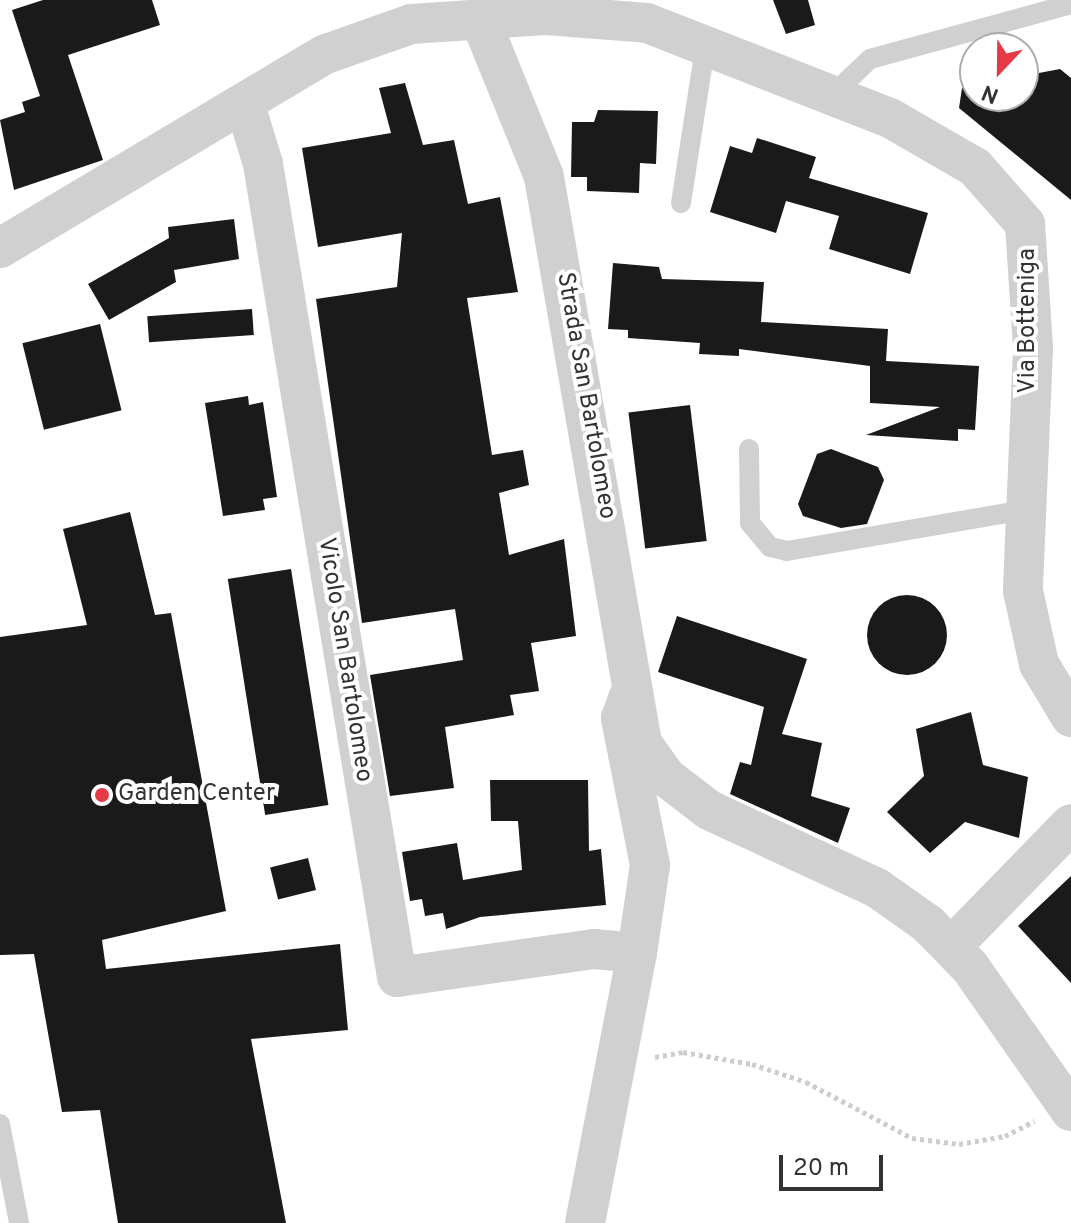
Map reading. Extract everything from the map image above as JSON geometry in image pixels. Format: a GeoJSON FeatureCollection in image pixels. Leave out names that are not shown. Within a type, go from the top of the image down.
{"type":"FeatureCollection","features":[{"type":"Feature","properties":{"kind":"street","name":"Via Botteniga"},"geometry":{"type":"LineString","coordinates":[[480,19],[589,8],[706,41],[833,94],[951,150],[1000,189],[1025,224],[1033,349],[1024,510],[1027,620],[1047,684],[1071,717]]}},
{"type":"Feature","properties":{"kind":"street"},"geometry":{"type":"LineString","coordinates":[[0,248],[357,38],[480,19]]}},
{"type":"Feature","properties":{"kind":"street","name":"Strada San Bartolomeo"},"geometry":{"type":"LineString","coordinates":[[480,19],[548,193],[604,502],[629,696],[642,743],[683,793],[877,888],[952,946],[1057,1114]]}},
{"type":"Feature","properties":{"kind":"street","name":"Vicolo San Bartolomeo"},"geometry":{"type":"LineString","coordinates":[[245,105],[263,164],[397,977],[594,949],[637,953]]}},
{"type":"Feature","properties":{"kind":"street"},"geometry":{"type":"LineString","coordinates":[[585,1223],[637,953],[650,865],[621,718],[629,696]]}},
{"type":"Feature","properties":{"kind":"street"},"geometry":{"type":"LineString","coordinates":[[952,946],[1071,824]]}},
{"type":"Feature","properties":{"kind":"lane"},"geometry":{"type":"LineString","coordinates":[[833,94],[870,59],[1071,4]]}},
{"type":"Feature","properties":{"kind":"lane"},"geometry":{"type":"LineString","coordinates":[[681,203],[706,41]]}},
{"type":"Feature","properties":{"kind":"lane"},"geometry":{"type":"LineString","coordinates":[[749,449],[750,523],[770,547],[787,551],[1024,510]]}},
{"type":"Feature","properties":{"kind":"lane"},"geometry":{"type":"LineString","coordinates":[[0,1124],[19,1223]]}},
{"type":"Feature","properties":{"kind":"path"},"geometry":{"type":"LineString","coordinates":[[644,1059],[683,1052],[752,1064],[806,1082],[912,1138],[959,1144],[1005,1136],[1057,1114]]}},
{"type":"Feature","properties":{"kind":"building"},"geometry":{"type":"Polygon","coordinates":[[[43,0],[152,0],[160,25],[68,55],[103,160],[14,190],[0,120],[25,112],[22,102],[40,96],[12,10],[43,0]]]}},
{"type":"Feature","properties":{"kind":"building"},"geometry":{"type":"Polygon","coordinates":[[[773,0],[808,0],[815,25],[786,34],[773,0]]]}},
{"type":"Feature","properties":{"kind":"building"},"geometry":{"type":"Polygon","coordinates":[[[1060,69],[1071,78],[1071,200],[964,112],[1039,112],[1039,73],[1060,69]]]}},
{"type":"Feature","properties":{"kind":"building"},"geometry":{"type":"Polygon","coordinates":[[[405,83],[423,145],[454,140],[468,204],[500,197],[518,292],[467,298],[492,455],[523,450],[529,485],[499,493],[509,555],[564,539],[576,636],[531,643],[539,691],[510,695],[514,715],[445,727],[454,788],[390,796],[370,675],[463,660],[455,609],[362,623],[316,299],[397,287],[402,233],[318,247],[302,148],[391,133],[379,88],[405,83]]]}},
{"type":"Feature","properties":{"kind":"building"},"geometry":{"type":"Polygon","coordinates":[[[598,110],[658,111],[656,164],[640,163],[639,193],[587,191],[587,177],[571,177],[572,122],[594,122],[598,110]]]}},
{"type":"Feature","properties":{"kind":"building"},"geometry":{"type":"Polygon","coordinates":[[[757,138],[816,157],[809,178],[928,213],[910,274],[829,249],[839,216],[786,201],[776,233],[710,212],[730,146],[752,153],[757,138]]]}},
{"type":"Feature","properties":{"kind":"building"},"geometry":{"type":"Polygon","coordinates":[[[234,219],[239,259],[174,270],[176,282],[109,320],[88,284],[169,238],[168,227],[234,219]]]}},
{"type":"Feature","properties":{"kind":"building"},"geometry":{"type":"Polygon","coordinates":[[[613,263],[659,267],[662,279],[764,282],[761,322],[888,329],[886,361],[979,366],[975,430],[958,429],[958,441],[866,435],[940,407],[870,403],[870,366],[739,349],[739,356],[699,354],[700,343],[628,338],[628,330],[608,329],[613,263]]]}},
{"type":"Feature","properties":{"kind":"building"},"geometry":{"type":"Polygon","coordinates":[[[252,309],[254,335],[149,342],[147,316],[252,309]]]}},
{"type":"Feature","properties":{"kind":"building"},"geometry":{"type":"Polygon","coordinates":[[[100,324],[122,410],[44,430],[22,343],[100,324]]]}},
{"type":"Feature","properties":{"kind":"building"},"geometry":{"type":"Polygon","coordinates":[[[248,396],[249,405],[263,402],[277,497],[263,499],[265,510],[223,516],[205,403],[248,396]]]}},
{"type":"Feature","properties":{"kind":"building"},"geometry":{"type":"Polygon","coordinates":[[[690,405],[707,541],[645,549],[628,413],[690,405]]]}},
{"type":"Feature","properties":{"kind":"building"},"geometry":{"type":"Polygon","coordinates":[[[831,449],[878,467],[884,480],[867,524],[841,528],[803,516],[798,504],[817,454],[831,449]]]}},
{"type":"Feature","properties":{"kind":"building","name":"Garden Center"},"geometry":{"type":"Polygon","coordinates":[[[130,512],[155,615],[171,613],[226,911],[102,940],[106,969],[340,944],[348,1030],[251,1039],[286,1223],[118,1223],[100,1110],[62,1112],[34,954],[0,955],[0,637],[87,625],[63,529],[130,512]]]}},
{"type":"Feature","properties":{"kind":"building"},"geometry":{"type":"Polygon","coordinates":[[[291,569],[328,805],[265,815],[228,579],[291,569]]]}},
{"type":"Feature","properties":{"kind":"building"},"geometry":{"type":"Polygon","coordinates":[[[907,595],[922,598],[935,607],[944,620],[947,635],[944,650],[935,663],[922,672],[907,675],[892,672],[879,663],[870,650],[867,635],[870,620],[879,607],[892,598],[907,595]]]}},
{"type":"Feature","properties":{"kind":"building"},"geometry":{"type":"Polygon","coordinates":[[[677,616],[807,659],[782,734],[822,743],[811,796],[850,808],[838,843],[730,794],[740,762],[751,765],[764,707],[658,672],[677,616]]]}},
{"type":"Feature","properties":{"kind":"building"},"geometry":{"type":"Polygon","coordinates":[[[971,712],[983,765],[1028,777],[1019,838],[965,822],[930,853],[887,812],[924,776],[916,729],[971,712]]]}},
{"type":"Feature","properties":{"kind":"building"},"geometry":{"type":"Polygon","coordinates":[[[490,780],[588,780],[589,851],[601,849],[606,905],[480,917],[446,929],[443,913],[425,916],[422,899],[410,901],[402,852],[457,843],[463,880],[522,870],[518,821],[491,821],[490,780]]]}},
{"type":"Feature","properties":{"kind":"building"},"geometry":{"type":"Polygon","coordinates":[[[308,858],[316,890],[278,899],[270,867],[308,858]]]}},
{"type":"Feature","properties":{"kind":"building"},"geometry":{"type":"Polygon","coordinates":[[[1071,876],[1071,983],[1018,926],[1071,876]]]}},
{"type":"Feature","properties":{"kind":"place","name":"Garden Center"},"geometry":{"type":"Point","coordinates":[102,795]}}]}
